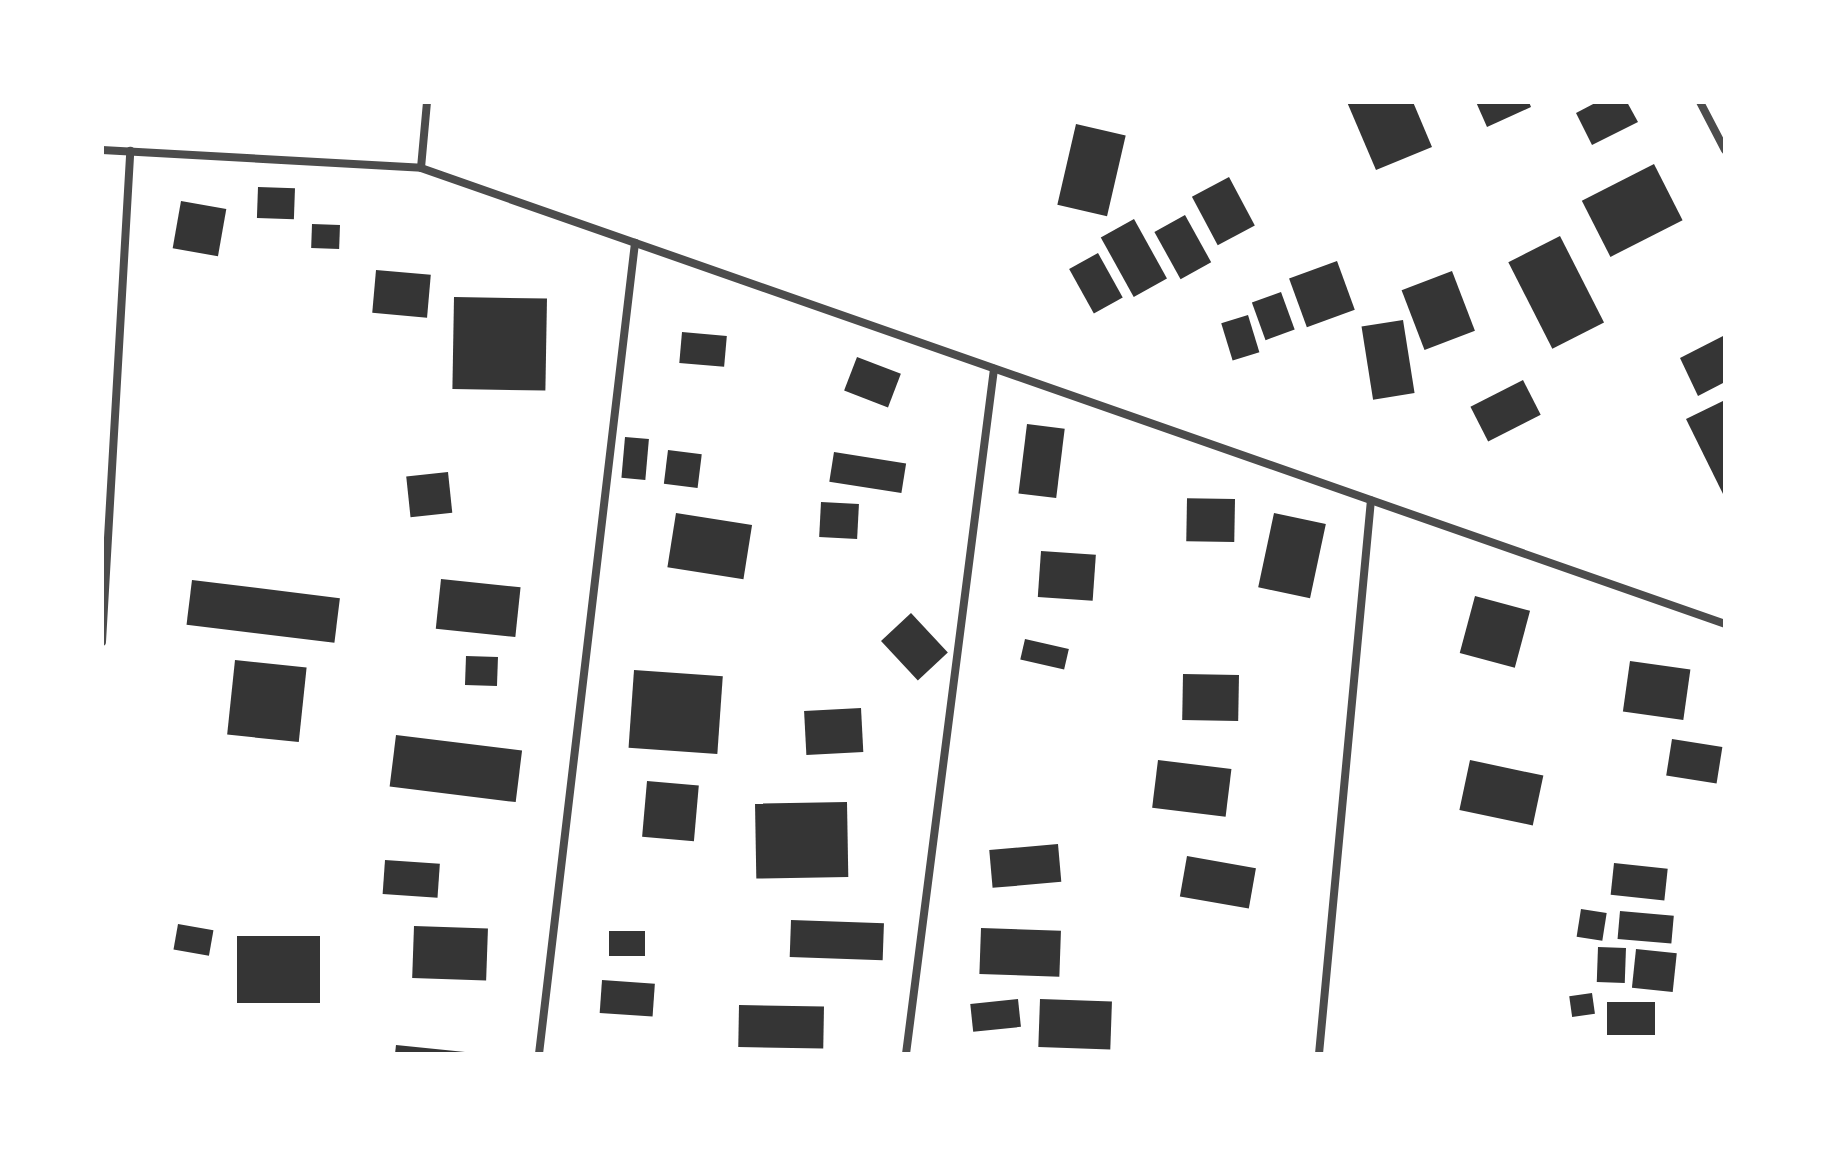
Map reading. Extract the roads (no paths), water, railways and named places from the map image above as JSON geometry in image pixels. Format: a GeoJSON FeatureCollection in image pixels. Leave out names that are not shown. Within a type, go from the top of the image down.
{"type":"FeatureCollection","features":[{"type":"Feature","properties":{"kind":"street"},"geometry":{"type":"LineString","coordinates":[[421,168],[427,102]]}},
{"type":"Feature","properties":{"kind":"street"},"geometry":{"type":"LineString","coordinates":[[1700,102],[1725,150]]}},
{"type":"Feature","properties":{"kind":"street"},"geometry":{"type":"LineString","coordinates":[[102,150],[421,168],[1725,624]]}},
{"type":"Feature","properties":{"kind":"street"},"geometry":{"type":"LineString","coordinates":[[102,642],[130,151]]}},
{"type":"Feature","properties":{"kind":"street"},"geometry":{"type":"LineString","coordinates":[[539,1054],[635,243]]}},
{"type":"Feature","properties":{"kind":"street"},"geometry":{"type":"LineString","coordinates":[[906,1054],[994,369]]}},
{"type":"Feature","properties":{"kind":"street"},"geometry":{"type":"LineString","coordinates":[[1319,1054],[1371,500]]}}]}
